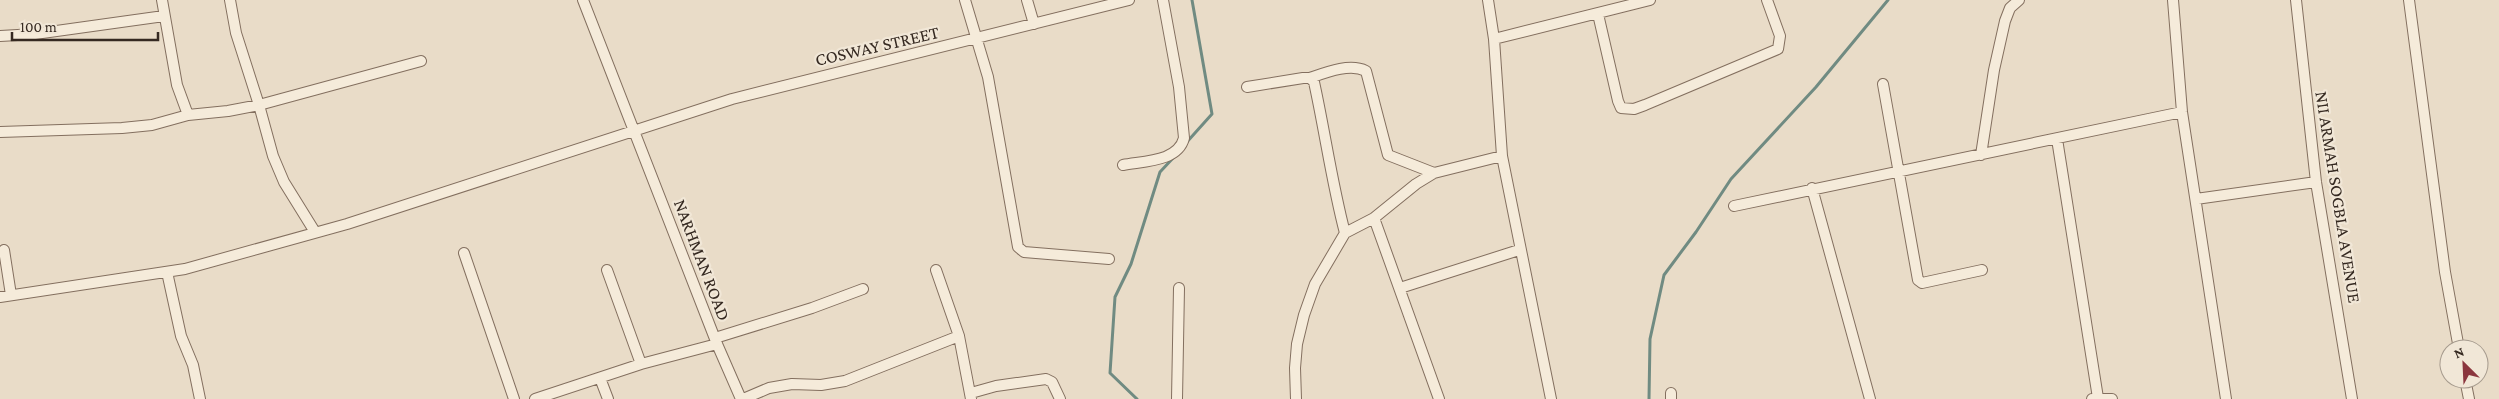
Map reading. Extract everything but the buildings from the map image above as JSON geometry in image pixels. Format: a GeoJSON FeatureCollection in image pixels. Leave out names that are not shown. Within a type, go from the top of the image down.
{"type":"FeatureCollection","features":[{"type":"Feature","properties":{"kind":"street"},"geometry":{"type":"LineString","coordinates":[[162,0],[177,85],[188,115]]}},
{"type":"Feature","properties":{"kind":"street"},"geometry":{"type":"LineString","coordinates":[[230,0],[236,33],[273,156],[280,173],[315,232]]}},
{"type":"Feature","properties":{"kind":"street","name":"NARHMAN ROAD"},"geometry":{"type":"LineString","coordinates":[[583,0],[716,341],[742,399]]}},
{"type":"Feature","properties":{"kind":"street"},"geometry":{"type":"LineString","coordinates":[[965,0],[988,77],[1018,247],[1024,252],[1109,259]]}},
{"type":"Feature","properties":{"kind":"street"},"geometry":{"type":"LineString","coordinates":[[1027,0],[1034,24]]}},
{"type":"Feature","properties":{"kind":"street","name":"COSWAY STREET"},"geometry":{"type":"LineString","coordinates":[[5,296],[167,272],[315,232],[634,132],[732,99],[1129,0]]}},
{"type":"Feature","properties":{"kind":"street"},"geometry":{"type":"LineString","coordinates":[[1123,165],[1172,155],[1182,145],[1184,138],[1179,88],[1163,0]]}},
{"type":"Feature","properties":{"kind":"street"},"geometry":{"type":"LineString","coordinates":[[1488,0],[1494,39],[1502,156],[1550,399]]}},
{"type":"Feature","properties":{"kind":"street"},"geometry":{"type":"LineString","coordinates":[[1494,39],[1650,0]]}},
{"type":"Feature","properties":{"kind":"street"},"geometry":{"type":"LineString","coordinates":[[1598,14],[1618,101],[1621,108],[1629,109],[1645,105],[1778,49],[1780,36],[1767,0]]}},
{"type":"Feature","properties":{"kind":"street"},"geometry":{"type":"LineString","coordinates":[[1981,155],[1994,70],[2005,21],[2010,8],[2019,0]]}},
{"type":"Feature","properties":{"kind":"street"},"geometry":{"type":"LineString","coordinates":[[2173,0],[2182,112],[2226,399]]}},
{"type":"Feature","properties":{"kind":"street","name":"NII ARMAH SOGBLA AVENUE"},"geometry":{"type":"LineString","coordinates":[[2296,0],[2316,182],[2352,399]]}},
{"type":"Feature","properties":{"kind":"street"},"geometry":{"type":"LineString","coordinates":[[2409,0],[2445,272],[2457,339]]}},
{"type":"Feature","properties":{"kind":"street"},"geometry":{"type":"LineString","coordinates":[[0,36],[35,34],[164,16]]}},
{"type":"Feature","properties":{"kind":"street"},"geometry":{"type":"LineString","coordinates":[[0,132],[122,128],[152,124],[188,115],[228,111],[259,105],[421,61]]}},
{"type":"Feature","properties":{"kind":"street"},"geometry":{"type":"LineString","coordinates":[[1247,87],[1310,78],[1351,68],[1359,68],[1366,71],[1388,155],[1434,173]]}},
{"type":"Feature","properties":{"kind":"street"},"geometry":{"type":"LineString","coordinates":[[1310,78],[1314,82],[1328,145],[1334,191],[1345,233]]}},
{"type":"Feature","properties":{"kind":"street"},"geometry":{"type":"LineString","coordinates":[[1883,84],[1919,282],[1982,270]]}},
{"type":"Feature","properties":{"kind":"street"},"geometry":{"type":"LineString","coordinates":[[1734,206],[1812,188],[1981,155],[2182,112]]}},
{"type":"Feature","properties":{"kind":"street"},"geometry":{"type":"LineString","coordinates":[[2057,139],[2095,398],[2112,399]]}},
{"type":"Feature","properties":{"kind":"street"},"geometry":{"type":"LineString","coordinates":[[1296,399],[1294,368],[1297,344],[1304,315],[1315,284],[1345,233],[1374,218],[1416,184],[1434,173],[1502,156]]}},
{"type":"Feature","properties":{"kind":"street"},"geometry":{"type":"LineString","coordinates":[[2196,199],[2316,182]]}},
{"type":"Feature","properties":{"kind":"street"},"geometry":{"type":"LineString","coordinates":[[1812,188],[1870,399]]}},
{"type":"Feature","properties":{"kind":"street"},"geometry":{"type":"LineString","coordinates":[[1374,218],[1439,399]]}},
{"type":"Feature","properties":{"kind":"street"},"geometry":{"type":"LineString","coordinates":[[4,250],[5,296]]}},
{"type":"Feature","properties":{"kind":"street"},"geometry":{"type":"LineString","coordinates":[[1400,288],[1520,250]]}},
{"type":"Feature","properties":{"kind":"street"},"geometry":{"type":"LineString","coordinates":[[464,253],[514,399]]}},
{"type":"Feature","properties":{"kind":"street"},"geometry":{"type":"LineString","coordinates":[[608,270],[641,364]]}},
{"type":"Feature","properties":{"kind":"street"},"geometry":{"type":"LineString","coordinates":[[936,270],[959,336],[971,396],[996,386],[1046,378],[1052,382],[1060,399]]}},
{"type":"Feature","properties":{"kind":"street"},"geometry":{"type":"LineString","coordinates":[[167,272],[181,336],[193,365],[200,399]]}},
{"type":"Feature","properties":{"kind":"street"},"geometry":{"type":"LineString","coordinates":[[1177,399],[1179,288]]}},
{"type":"Feature","properties":{"kind":"street"},"geometry":{"type":"LineString","coordinates":[[535,399],[716,341],[863,289]]}},
{"type":"Feature","properties":{"kind":"street"},"geometry":{"type":"LineString","coordinates":[[742,399],[770,388],[792,384],[821,385],[845,381],[959,336]]}},
{"type":"Feature","properties":{"kind":"street"},"geometry":{"type":"LineString","coordinates":[[600,378],[608,399]]}},
{"type":"Feature","properties":{"kind":"waterway"},"geometry":{"type":"LineString","coordinates":[[1186,143],[1212,114],[1192,0]]}},
{"type":"Feature","properties":{"kind":"waterway"},"geometry":{"type":"LineString","coordinates":[[1649,399],[1650,339],[1664,275],[1696,232],[1731,179],[1816,87],[1888,0]]}},
{"type":"Feature","properties":{"kind":"waterway"},"geometry":{"type":"LineString","coordinates":[[1137,399],[1110,373],[1115,297],[1131,264],[1160,172],[1174,157]]}}]}
